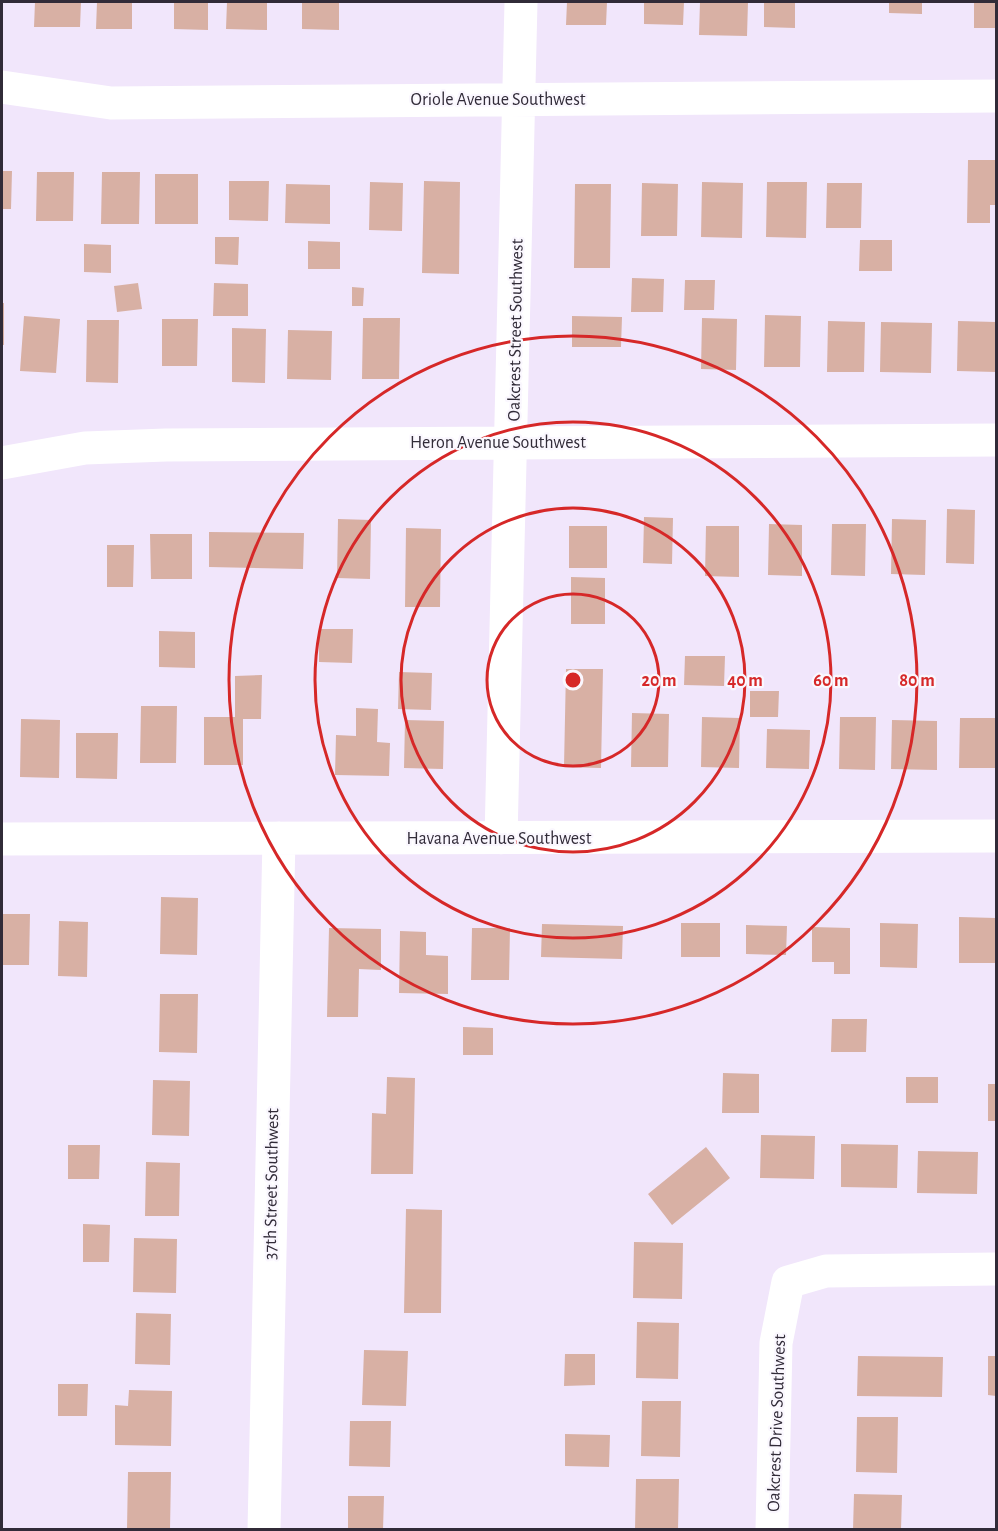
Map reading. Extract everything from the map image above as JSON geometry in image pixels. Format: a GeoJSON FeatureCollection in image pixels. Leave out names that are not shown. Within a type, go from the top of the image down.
{"type":"FeatureCollection","features":[{"type":"Feature","properties":{"kind":"street","name":"Oakcrest Street Southwest"},"geometry":{"type":"LineString","coordinates":[[501,838],[521,2]]}},
{"type":"Feature","properties":{"kind":"street","name":"Oriole Avenue Southwest"},"geometry":{"type":"LineString","coordinates":[[2,87],[111,103],[996,96]]}},
{"type":"Feature","properties":{"kind":"street","name":"Heron Avenue Southwest"},"geometry":{"type":"LineString","coordinates":[[2,463],[85,448],[512,442],[996,440]]}},
{"type":"Feature","properties":{"kind":"street","name":"Havana Avenue Southwest"},"geometry":{"type":"LineString","coordinates":[[2,839],[996,836]]}},
{"type":"Feature","properties":{"kind":"street","name":"37th Street Southwest"},"geometry":{"type":"LineString","coordinates":[[264,1530],[279,838]]}},
{"type":"Feature","properties":{"kind":"street","name":"Oakcrest Drive Southwest"},"geometry":{"type":"LineString","coordinates":[[772,1530],[776,1343],[788,1282],[826,1271],[996,1269]]}},
{"type":"Feature","properties":{"kind":"building"},"geometry":{"type":"Polygon","coordinates":[[[35,2],[81,2],[80,27],[34,27],[35,2]]]}},
{"type":"Feature","properties":{"kind":"building"},"geometry":{"type":"Polygon","coordinates":[[[97,2],[132,2],[132,29],[96,29],[97,2]]]}},
{"type":"Feature","properties":{"kind":"building"},"geometry":{"type":"Polygon","coordinates":[[[174,2],[208,2],[208,30],[174,29],[174,2]]]}},
{"type":"Feature","properties":{"kind":"building"},"geometry":{"type":"Polygon","coordinates":[[[227,2],[267,2],[267,30],[226,29],[227,2]]]}},
{"type":"Feature","properties":{"kind":"building"},"geometry":{"type":"Polygon","coordinates":[[[302,2],[339,2],[339,30],[302,29],[302,2]]]}},
{"type":"Feature","properties":{"kind":"building"},"geometry":{"type":"Polygon","coordinates":[[[567,2],[607,2],[606,25],[566,25],[567,2]]]}},
{"type":"Feature","properties":{"kind":"building"},"geometry":{"type":"Polygon","coordinates":[[[644,2],[684,2],[683,25],[644,24],[644,2]]]}},
{"type":"Feature","properties":{"kind":"building"},"geometry":{"type":"Polygon","coordinates":[[[700,2],[748,2],[747,36],[699,35],[700,2]]]}},
{"type":"Feature","properties":{"kind":"building"},"geometry":{"type":"Polygon","coordinates":[[[764,2],[795,2],[795,28],[764,27],[764,2]]]}},
{"type":"Feature","properties":{"kind":"building"},"geometry":{"type":"Polygon","coordinates":[[[889,2],[922,2],[922,14],[889,13],[889,2]]]}},
{"type":"Feature","properties":{"kind":"building"},"geometry":{"type":"Polygon","coordinates":[[[974,2],[996,2],[996,28],[974,28],[974,2]]]}},
{"type":"Feature","properties":{"kind":"building"},"geometry":{"type":"Polygon","coordinates":[[[968,160],[996,160],[996,205],[990,205],[990,223],[967,223],[968,160]]]}},
{"type":"Feature","properties":{"kind":"building"},"geometry":{"type":"Polygon","coordinates":[[[2,171],[12,171],[11,209],[2,209],[2,171]]]}},
{"type":"Feature","properties":{"kind":"building"},"geometry":{"type":"Polygon","coordinates":[[[37,172],[74,172],[73,221],[36,221],[37,172]]]}},
{"type":"Feature","properties":{"kind":"building"},"geometry":{"type":"Polygon","coordinates":[[[102,172],[140,172],[139,224],[101,224],[102,172]]]}},
{"type":"Feature","properties":{"kind":"building"},"geometry":{"type":"Polygon","coordinates":[[[155,174],[198,174],[198,224],[155,224],[155,174]]]}},
{"type":"Feature","properties":{"kind":"building"},"geometry":{"type":"Polygon","coordinates":[[[229,181],[269,181],[268,221],[229,220],[229,181]]]}},
{"type":"Feature","properties":{"kind":"building"},"geometry":{"type":"Polygon","coordinates":[[[424,181],[460,182],[459,274],[422,273],[424,181]]]}},
{"type":"Feature","properties":{"kind":"building"},"geometry":{"type":"Polygon","coordinates":[[[370,182],[403,183],[402,231],[369,230],[370,182]]]}},
{"type":"Feature","properties":{"kind":"building"},"geometry":{"type":"Polygon","coordinates":[[[702,182],[743,183],[742,238],[701,237],[702,182]]]}},
{"type":"Feature","properties":{"kind":"building"},"geometry":{"type":"Polygon","coordinates":[[[767,182],[807,182],[806,238],[766,237],[767,182]]]}},
{"type":"Feature","properties":{"kind":"building"},"geometry":{"type":"Polygon","coordinates":[[[642,183],[678,184],[677,236],[641,236],[642,183]]]}},
{"type":"Feature","properties":{"kind":"building"},"geometry":{"type":"Polygon","coordinates":[[[827,183],[862,183],[861,228],[826,228],[827,183]]]}},
{"type":"Feature","properties":{"kind":"building"},"geometry":{"type":"Polygon","coordinates":[[[286,184],[330,185],[330,224],[285,223],[286,184]]]}},
{"type":"Feature","properties":{"kind":"building"},"geometry":{"type":"Polygon","coordinates":[[[575,184],[611,184],[610,268],[574,268],[575,184]]]}},
{"type":"Feature","properties":{"kind":"building"},"geometry":{"type":"Polygon","coordinates":[[[215,237],[239,237],[238,265],[215,264],[215,237]]]}},
{"type":"Feature","properties":{"kind":"building"},"geometry":{"type":"Polygon","coordinates":[[[860,240],[892,240],[892,271],[859,271],[860,240]]]}},
{"type":"Feature","properties":{"kind":"building"},"geometry":{"type":"Polygon","coordinates":[[[308,241],[340,242],[340,269],[308,269],[308,241]]]}},
{"type":"Feature","properties":{"kind":"building"},"geometry":{"type":"Polygon","coordinates":[[[84,244],[111,245],[111,273],[84,272],[84,244]]]}},
{"type":"Feature","properties":{"kind":"building"},"geometry":{"type":"Polygon","coordinates":[[[632,278],[664,279],[663,312],[631,312],[632,278]]]}},
{"type":"Feature","properties":{"kind":"building"},"geometry":{"type":"Polygon","coordinates":[[[685,280],[715,280],[714,310],[684,310],[685,280]]]}},
{"type":"Feature","properties":{"kind":"building"},"geometry":{"type":"Polygon","coordinates":[[[138,283],[142,309],[117,312],[114,286],[138,283]]]}},
{"type":"Feature","properties":{"kind":"building"},"geometry":{"type":"Polygon","coordinates":[[[214,283],[248,284],[248,316],[213,316],[214,283]]]}},
{"type":"Feature","properties":{"kind":"building"},"geometry":{"type":"Polygon","coordinates":[[[352,287],[364,288],[363,306],[352,306],[352,287]]]}},
{"type":"Feature","properties":{"kind":"building"},"geometry":{"type":"Polygon","coordinates":[[[2,303],[4,303],[4,345],[2,345],[2,303]]]}},
{"type":"Feature","properties":{"kind":"building"},"geometry":{"type":"Polygon","coordinates":[[[765,315],[801,316],[800,367],[764,367],[765,315]]]}},
{"type":"Feature","properties":{"kind":"building"},"geometry":{"type":"Polygon","coordinates":[[[24,316],[60,319],[56,373],[20,371],[24,316]]]}},
{"type":"Feature","properties":{"kind":"building"},"geometry":{"type":"Polygon","coordinates":[[[572,316],[622,317],[621,347],[572,347],[572,316]]]}},
{"type":"Feature","properties":{"kind":"building"},"geometry":{"type":"Polygon","coordinates":[[[363,318],[400,318],[399,379],[362,379],[363,318]]]}},
{"type":"Feature","properties":{"kind":"building"},"geometry":{"type":"Polygon","coordinates":[[[702,318],[737,319],[736,370],[701,369],[702,318]]]}},
{"type":"Feature","properties":{"kind":"building"},"geometry":{"type":"Polygon","coordinates":[[[162,319],[198,319],[197,366],[162,366],[162,319]]]}},
{"type":"Feature","properties":{"kind":"building"},"geometry":{"type":"Polygon","coordinates":[[[87,320],[119,320],[118,383],[86,382],[87,320]]]}},
{"type":"Feature","properties":{"kind":"building"},"geometry":{"type":"Polygon","coordinates":[[[828,321],[865,322],[864,372],[827,372],[828,321]]]}},
{"type":"Feature","properties":{"kind":"building"},"geometry":{"type":"Polygon","coordinates":[[[958,321],[996,322],[996,372],[957,371],[958,321]]]}},
{"type":"Feature","properties":{"kind":"building"},"geometry":{"type":"Polygon","coordinates":[[[881,322],[932,323],[931,373],[880,372],[881,322]]]}},
{"type":"Feature","properties":{"kind":"building"},"geometry":{"type":"Polygon","coordinates":[[[232,328],[266,329],[265,383],[232,382],[232,328]]]}},
{"type":"Feature","properties":{"kind":"building"},"geometry":{"type":"Polygon","coordinates":[[[288,330],[332,331],[331,380],[287,379],[288,330]]]}},
{"type":"Feature","properties":{"kind":"building"},"geometry":{"type":"Polygon","coordinates":[[[947,509],[975,510],[974,564],[946,563],[947,509]]]}},
{"type":"Feature","properties":{"kind":"building"},"geometry":{"type":"Polygon","coordinates":[[[644,517],[673,518],[672,564],[643,563],[644,517]]]}},
{"type":"Feature","properties":{"kind":"building"},"geometry":{"type":"Polygon","coordinates":[[[338,519],[371,520],[370,579],[337,578],[338,519]]]}},
{"type":"Feature","properties":{"kind":"building"},"geometry":{"type":"Polygon","coordinates":[[[892,519],[926,520],[925,575],[891,574],[892,519]]]}},
{"type":"Feature","properties":{"kind":"building"},"geometry":{"type":"Polygon","coordinates":[[[769,524],[802,525],[802,576],[768,575],[769,524]]]}},
{"type":"Feature","properties":{"kind":"building"},"geometry":{"type":"Polygon","coordinates":[[[832,524],[866,524],[865,576],[831,575],[832,524]]]}},
{"type":"Feature","properties":{"kind":"building"},"geometry":{"type":"Polygon","coordinates":[[[569,526],[607,526],[607,568],[569,568],[569,526]]]}},
{"type":"Feature","properties":{"kind":"building"},"geometry":{"type":"Polygon","coordinates":[[[706,526],[739,526],[739,577],[705,576],[706,526]]]}},
{"type":"Feature","properties":{"kind":"building"},"geometry":{"type":"Polygon","coordinates":[[[406,528],[441,529],[440,607],[405,607],[406,528]]]}},
{"type":"Feature","properties":{"kind":"building"},"geometry":{"type":"Polygon","coordinates":[[[209,532],[304,533],[303,569],[209,567],[209,532]]]}},
{"type":"Feature","properties":{"kind":"building"},"geometry":{"type":"Polygon","coordinates":[[[150,534],[192,534],[192,579],[151,579],[150,534]]]}},
{"type":"Feature","properties":{"kind":"building"},"geometry":{"type":"Polygon","coordinates":[[[107,545],[134,545],[133,587],[107,587],[107,545]]]}},
{"type":"Feature","properties":{"kind":"building"},"geometry":{"type":"Polygon","coordinates":[[[571,577],[605,578],[605,624],[571,624],[571,577]]]}},
{"type":"Feature","properties":{"kind":"building"},"geometry":{"type":"Polygon","coordinates":[[[319,629],[353,629],[352,663],[319,662],[319,629]]]}},
{"type":"Feature","properties":{"kind":"building"},"geometry":{"type":"Polygon","coordinates":[[[159,631],[195,632],[195,668],[159,667],[159,631]]]}},
{"type":"Feature","properties":{"kind":"building"},"geometry":{"type":"Polygon","coordinates":[[[685,656],[725,656],[724,686],[684,685],[685,656]]]}},
{"type":"Feature","properties":{"kind":"building"},"geometry":{"type":"Polygon","coordinates":[[[566,669],[603,669],[601,768],[564,767],[566,669]]]}},
{"type":"Feature","properties":{"kind":"building"},"geometry":{"type":"Polygon","coordinates":[[[399,672],[432,673],[431,710],[398,709],[399,672]]]}},
{"type":"Feature","properties":{"kind":"building"},"geometry":{"type":"Polygon","coordinates":[[[262,675],[261,719],[243,719],[243,765],[204,765],[204,717],[235,717],[235,676],[262,675]]]}},
{"type":"Feature","properties":{"kind":"building"},"geometry":{"type":"Polygon","coordinates":[[[750,691],[779,691],[778,717],[750,717],[750,691]]]}},
{"type":"Feature","properties":{"kind":"building"},"geometry":{"type":"Polygon","coordinates":[[[141,706],[177,706],[176,763],[140,763],[141,706]]]}},
{"type":"Feature","properties":{"kind":"building"},"geometry":{"type":"Polygon","coordinates":[[[356,708],[378,709],[377,742],[390,743],[389,776],[335,775],[336,735],[356,736],[356,708]]]}},
{"type":"Feature","properties":{"kind":"building"},"geometry":{"type":"Polygon","coordinates":[[[632,713],[669,714],[668,767],[631,767],[632,713]]]}},
{"type":"Feature","properties":{"kind":"building"},"geometry":{"type":"Polygon","coordinates":[[[702,717],[740,718],[739,768],[701,767],[702,717]]]}},
{"type":"Feature","properties":{"kind":"building"},"geometry":{"type":"Polygon","coordinates":[[[840,717],[876,717],[875,770],[839,769],[840,717]]]}},
{"type":"Feature","properties":{"kind":"building"},"geometry":{"type":"Polygon","coordinates":[[[960,718],[996,718],[996,768],[959,768],[960,718]]]}},
{"type":"Feature","properties":{"kind":"building"},"geometry":{"type":"Polygon","coordinates":[[[21,719],[60,720],[59,778],[20,777],[21,719]]]}},
{"type":"Feature","properties":{"kind":"building"},"geometry":{"type":"Polygon","coordinates":[[[405,720],[444,721],[443,769],[404,768],[405,720]]]}},
{"type":"Feature","properties":{"kind":"building"},"geometry":{"type":"Polygon","coordinates":[[[892,720],[937,721],[937,770],[891,769],[892,720]]]}},
{"type":"Feature","properties":{"kind":"building"},"geometry":{"type":"Polygon","coordinates":[[[767,729],[810,730],[809,769],[766,768],[767,729]]]}},
{"type":"Feature","properties":{"kind":"building"},"geometry":{"type":"Polygon","coordinates":[[[76,733],[118,733],[117,779],[76,778],[76,733]]]}},
{"type":"Feature","properties":{"kind":"building"},"geometry":{"type":"Polygon","coordinates":[[[161,897],[198,898],[197,955],[160,954],[161,897]]]}},
{"type":"Feature","properties":{"kind":"building"},"geometry":{"type":"Polygon","coordinates":[[[2,914],[30,914],[29,965],[2,965],[2,914]]]}},
{"type":"Feature","properties":{"kind":"building"},"geometry":{"type":"Polygon","coordinates":[[[959,917],[996,918],[996,963],[959,963],[959,917]]]}},
{"type":"Feature","properties":{"kind":"building"},"geometry":{"type":"Polygon","coordinates":[[[59,921],[88,922],[87,977],[58,976],[59,921]]]}},
{"type":"Feature","properties":{"kind":"building"},"geometry":{"type":"Polygon","coordinates":[[[681,923],[720,923],[720,957],[681,957],[681,923]]]}},
{"type":"Feature","properties":{"kind":"building"},"geometry":{"type":"Polygon","coordinates":[[[880,923],[918,924],[917,968],[880,967],[880,923]]]}},
{"type":"Feature","properties":{"kind":"building"},"geometry":{"type":"Polygon","coordinates":[[[542,924],[623,926],[622,959],[541,957],[542,924]]]}},
{"type":"Feature","properties":{"kind":"building"},"geometry":{"type":"Polygon","coordinates":[[[746,925],[787,926],[786,955],[746,954],[746,925]]]}},
{"type":"Feature","properties":{"kind":"building"},"geometry":{"type":"Polygon","coordinates":[[[812,927],[850,928],[850,974],[834,974],[834,962],[812,962],[812,927]]]}},
{"type":"Feature","properties":{"kind":"building"},"geometry":{"type":"Polygon","coordinates":[[[329,928],[381,929],[381,970],[359,969],[358,1017],[327,1017],[329,928]]]}},
{"type":"Feature","properties":{"kind":"building"},"geometry":{"type":"Polygon","coordinates":[[[472,928],[510,928],[509,980],[471,980],[472,928]]]}},
{"type":"Feature","properties":{"kind":"building"},"geometry":{"type":"Polygon","coordinates":[[[400,931],[426,932],[426,955],[448,956],[448,994],[399,993],[400,931]]]}},
{"type":"Feature","properties":{"kind":"building"},"geometry":{"type":"Polygon","coordinates":[[[160,994],[198,994],[197,1053],[159,1052],[160,994]]]}},
{"type":"Feature","properties":{"kind":"building"},"geometry":{"type":"Polygon","coordinates":[[[832,1019],[867,1019],[866,1052],[831,1052],[832,1019]]]}},
{"type":"Feature","properties":{"kind":"building"},"geometry":{"type":"Polygon","coordinates":[[[463,1027],[493,1028],[493,1055],[463,1055],[463,1027]]]}},
{"type":"Feature","properties":{"kind":"building"},"geometry":{"type":"Polygon","coordinates":[[[723,1073],[759,1074],[759,1113],[722,1113],[723,1073]]]}},
{"type":"Feature","properties":{"kind":"building"},"geometry":{"type":"Polygon","coordinates":[[[387,1077],[415,1078],[413,1174],[371,1174],[372,1113],[386,1114],[387,1077]]]}},
{"type":"Feature","properties":{"kind":"building"},"geometry":{"type":"Polygon","coordinates":[[[906,1077],[938,1077],[938,1103],[906,1103],[906,1077]]]}},
{"type":"Feature","properties":{"kind":"building"},"geometry":{"type":"Polygon","coordinates":[[[153,1080],[190,1081],[189,1136],[152,1135],[153,1080]]]}},
{"type":"Feature","properties":{"kind":"building"},"geometry":{"type":"Polygon","coordinates":[[[988,1084],[996,1084],[996,1121],[988,1121],[988,1084]]]}},
{"type":"Feature","properties":{"kind":"building"},"geometry":{"type":"Polygon","coordinates":[[[761,1135],[815,1136],[814,1179],[760,1178],[761,1135]]]}},
{"type":"Feature","properties":{"kind":"building"},"geometry":{"type":"Polygon","coordinates":[[[841,1144],[898,1145],[897,1188],[841,1187],[841,1144]]]}},
{"type":"Feature","properties":{"kind":"building"},"geometry":{"type":"Polygon","coordinates":[[[68,1145],[100,1145],[99,1179],[68,1179],[68,1145]]]}},
{"type":"Feature","properties":{"kind":"building"},"geometry":{"type":"Polygon","coordinates":[[[706,1147],[730,1178],[672,1225],[648,1194],[706,1147]]]}},
{"type":"Feature","properties":{"kind":"building"},"geometry":{"type":"Polygon","coordinates":[[[918,1151],[978,1152],[977,1194],[917,1193],[918,1151]]]}},
{"type":"Feature","properties":{"kind":"building"},"geometry":{"type":"Polygon","coordinates":[[[146,1162],[180,1163],[179,1216],[145,1216],[146,1162]]]}},
{"type":"Feature","properties":{"kind":"building"},"geometry":{"type":"Polygon","coordinates":[[[406,1209],[442,1210],[441,1313],[404,1313],[406,1209]]]}},
{"type":"Feature","properties":{"kind":"building"},"geometry":{"type":"Polygon","coordinates":[[[83,1224],[110,1225],[109,1262],[83,1262],[83,1224]]]}},
{"type":"Feature","properties":{"kind":"building"},"geometry":{"type":"Polygon","coordinates":[[[134,1238],[177,1239],[176,1293],[133,1292],[134,1238]]]}},
{"type":"Feature","properties":{"kind":"building"},"geometry":{"type":"Polygon","coordinates":[[[634,1242],[683,1243],[682,1299],[633,1298],[634,1242]]]}},
{"type":"Feature","properties":{"kind":"building"},"geometry":{"type":"Polygon","coordinates":[[[136,1313],[171,1314],[170,1365],[135,1364],[136,1313]]]}},
{"type":"Feature","properties":{"kind":"building"},"geometry":{"type":"Polygon","coordinates":[[[637,1322],[679,1323],[678,1379],[636,1378],[637,1322]]]}},
{"type":"Feature","properties":{"kind":"building"},"geometry":{"type":"Polygon","coordinates":[[[364,1350],[408,1351],[406,1406],[362,1405],[364,1350]]]}},
{"type":"Feature","properties":{"kind":"building"},"geometry":{"type":"Polygon","coordinates":[[[565,1354],[595,1354],[595,1385],[564,1386],[565,1354]]]}},
{"type":"Feature","properties":{"kind":"building"},"geometry":{"type":"Polygon","coordinates":[[[858,1356],[943,1357],[942,1397],[857,1396],[858,1356]]]}},
{"type":"Feature","properties":{"kind":"building"},"geometry":{"type":"Polygon","coordinates":[[[988,1356],[996,1356],[996,1396],[988,1395],[988,1356]]]}},
{"type":"Feature","properties":{"kind":"building"},"geometry":{"type":"Polygon","coordinates":[[[58,1384],[88,1384],[87,1416],[58,1416],[58,1384]]]}},
{"type":"Feature","properties":{"kind":"building"},"geometry":{"type":"Polygon","coordinates":[[[129,1390],[172,1391],[171,1446],[115,1445],[115,1405],[128,1406],[129,1390]]]}},
{"type":"Feature","properties":{"kind":"building"},"geometry":{"type":"Polygon","coordinates":[[[642,1401],[681,1401],[680,1457],[641,1456],[642,1401]]]}},
{"type":"Feature","properties":{"kind":"building"},"geometry":{"type":"Polygon","coordinates":[[[857,1417],[898,1417],[897,1473],[856,1472],[857,1417]]]}},
{"type":"Feature","properties":{"kind":"building"},"geometry":{"type":"Polygon","coordinates":[[[350,1421],[391,1421],[390,1467],[349,1466],[350,1421]]]}},
{"type":"Feature","properties":{"kind":"building"},"geometry":{"type":"Polygon","coordinates":[[[565,1434],[610,1435],[609,1467],[565,1466],[565,1434]]]}},
{"type":"Feature","properties":{"kind":"building"},"geometry":{"type":"Polygon","coordinates":[[[128,1472],[171,1472],[170,1530],[127,1529],[128,1472]]]}},
{"type":"Feature","properties":{"kind":"building"},"geometry":{"type":"Polygon","coordinates":[[[636,1479],[679,1479],[678,1530],[635,1530],[636,1479]]]}},
{"type":"Feature","properties":{"kind":"building"},"geometry":{"type":"Polygon","coordinates":[[[854,1494],[902,1495],[901,1530],[853,1530],[854,1494]]]}},
{"type":"Feature","properties":{"kind":"building"},"geometry":{"type":"Polygon","coordinates":[[[348,1496],[384,1496],[383,1530],[348,1530],[348,1496]]]}}]}
